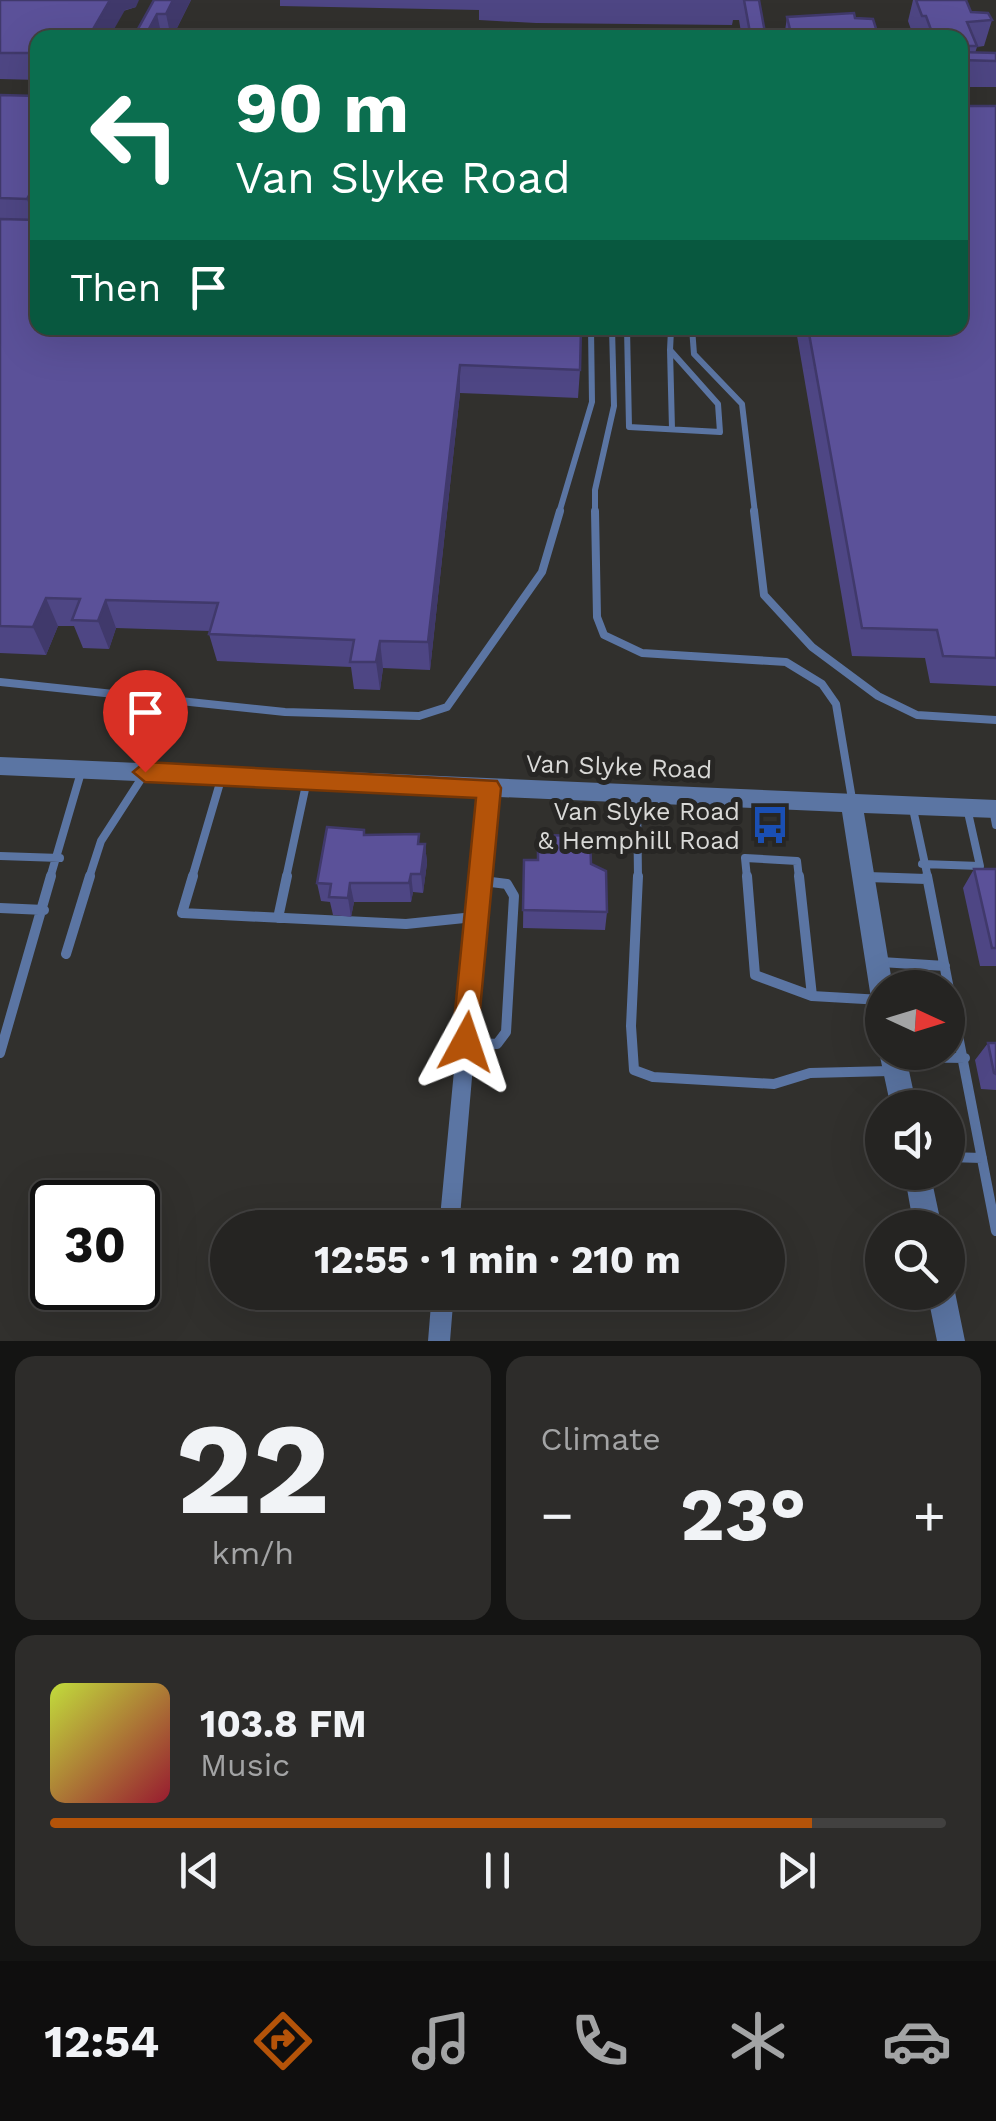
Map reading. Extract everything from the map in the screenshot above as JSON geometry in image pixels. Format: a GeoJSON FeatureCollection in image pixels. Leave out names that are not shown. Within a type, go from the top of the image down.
{"type":"FeatureCollection","features":[{"type":"Feature","properties":{"kind":"street","name":"Van Slyke Road"},"geometry":{"type":"LineString","coordinates":[[0,766],[967,808],[995,814]]}},
{"type":"Feature","properties":{"kind":"street"},"geometry":{"type":"LineString","coordinates":[[451,1210],[489,788]]}},
{"type":"Feature","properties":{"kind":"street"},"geometry":{"type":"LineString","coordinates":[[852,804],[878,970]]}},
{"type":"Feature","properties":{"kind":"street"},"geometry":{"type":"LineString","coordinates":[[439,1341],[442,1310]]}},
{"type":"Feature","properties":{"kind":"street"},"geometry":{"type":"LineString","coordinates":[[945,1310],[951,1341]]}},
{"type":"Feature","properties":{"kind":"lane"},"geometry":{"type":"LineString","coordinates":[[0,682],[285,712],[419,716],[447,707],[542,572],[592,402],[592,335]]}},
{"type":"Feature","properties":{"kind":"lane"},"geometry":{"type":"LineString","coordinates":[[612,335],[614,406],[595,490],[597,617],[604,635],[642,653],[786,662],[822,684],[836,704],[852,804]]}},
{"type":"Feature","properties":{"kind":"lane"},"geometry":{"type":"LineString","coordinates":[[627,335],[628,427],[720,432],[718,404],[670,350]]}},
{"type":"Feature","properties":{"kind":"lane"},"geometry":{"type":"LineString","coordinates":[[670,335],[672,429]]}},
{"type":"Feature","properties":{"kind":"lane"},"geometry":{"type":"LineString","coordinates":[[693,335],[694,354],[742,404],[764,595],[779,619],[890,705],[922,717],[996,720]]}},
{"type":"Feature","properties":{"kind":"lane"},"geometry":{"type":"LineString","coordinates":[[0,1053],[60,858],[82,769]]}},
{"type":"Feature","properties":{"kind":"lane"},"geometry":{"type":"LineString","coordinates":[[66,954],[101,841],[145,772]]}},
{"type":"Feature","properties":{"kind":"lane"},"geometry":{"type":"LineString","coordinates":[[222,776],[182,913],[406,924],[477,917]]}},
{"type":"Feature","properties":{"kind":"lane"},"geometry":{"type":"LineString","coordinates":[[278,918],[307,780]]}},
{"type":"Feature","properties":{"kind":"lane"},"geometry":{"type":"LineString","coordinates":[[637,794],[638,945],[630,1026],[634,1070],[653,1077],[774,1084],[810,1073],[865,1064]]}},
{"type":"Feature","properties":{"kind":"lane"},"geometry":{"type":"LineString","coordinates":[[912,806],[947,970]]}},
{"type":"Feature","properties":{"kind":"lane"},"geometry":{"type":"LineString","coordinates":[[922,864],[980,866],[967,808]]}},
{"type":"Feature","properties":{"kind":"lane"},"geometry":{"type":"LineString","coordinates":[[0,856],[60,858]]}},
{"type":"Feature","properties":{"kind":"lane"},"geometry":{"type":"LineString","coordinates":[[812,996],[797,861],[745,858],[756,975],[812,996],[865,999]]}},
{"type":"Feature","properties":{"kind":"lane"},"geometry":{"type":"LineString","coordinates":[[864,877],[926,879]]}},
{"type":"Feature","properties":{"kind":"lane"},"geometry":{"type":"LineString","coordinates":[[466,1042],[497,1044],[506,1032],[514,896],[507,884],[480,880]]}},
{"type":"Feature","properties":{"kind":"lane"},"geometry":{"type":"LineString","coordinates":[[0,908],[44,910]]}},
{"type":"Feature","properties":{"kind":"lane"},"geometry":{"type":"LineString","coordinates":[[877,962],[946,966]]}},
{"type":"Feature","properties":{"kind":"lane"},"geometry":{"type":"LineString","coordinates":[[965,1058],[996,1232]]}},
{"type":"Feature","properties":{"kind":"lane"},"geometry":{"type":"LineString","coordinates":[[965,1158],[982,1158]]}},
{"type":"Feature","properties":{"kind":"building"},"geometry":{"type":"Polygon","coordinates":[[[0,0],[110,0],[93,30],[30,30],[30,53],[0,53],[0,0]]]}},
{"type":"Feature","properties":{"kind":"building"},"geometry":{"type":"Polygon","coordinates":[[[154,0],[173,0],[166,14],[157,14],[148,30],[137,30],[154,0]]]}},
{"type":"Feature","properties":{"kind":"building"},"geometry":{"type":"Polygon","coordinates":[[[744,0],[759,0],[765,30],[750,30],[744,0]]]}},
{"type":"Feature","properties":{"kind":"building"},"geometry":{"type":"Polygon","coordinates":[[[916,0],[966,0],[971,12],[988,13],[992,20],[967,22],[977,46],[968,46],[968,30],[931,30],[926,16],[922,16],[916,0]]]}},
{"type":"Feature","properties":{"kind":"building"},"geometry":{"type":"Polygon","coordinates":[[[854,13],[855,18],[873,19],[876,30],[790,30],[787,17],[854,13]]]}},
{"type":"Feature","properties":{"kind":"building"},"geometry":{"type":"Polygon","coordinates":[[[968,52],[996,53],[996,61],[968,60],[968,52]]]}},
{"type":"Feature","properties":{"kind":"building"},"geometry":{"type":"Polygon","coordinates":[[[0,95],[30,96],[30,194],[27,199],[0,198],[0,95]]]}},
{"type":"Feature","properties":{"kind":"building"},"geometry":{"type":"Polygon","coordinates":[[[968,106],[996,106],[996,658],[943,656],[937,630],[862,628],[809,335],[968,335],[968,106]]]}},
{"type":"Feature","properties":{"kind":"building"},"geometry":{"type":"Polygon","coordinates":[[[0,219],[30,220],[30,335],[581,335],[580,370],[460,365],[428,642],[380,641],[376,662],[350,662],[354,640],[209,634],[218,603],[106,600],[98,621],[72,620],[80,599],[46,598],[33,627],[0,626],[0,219]]]}},
{"type":"Feature","properties":{"kind":"building"},"geometry":{"type":"Polygon","coordinates":[[[327,827],[364,830],[364,835],[419,834],[418,844],[425,844],[421,874],[411,874],[409,883],[350,883],[348,898],[329,897],[331,884],[317,883],[327,827]]]}},
{"type":"Feature","properties":{"kind":"building"},"geometry":{"type":"Polygon","coordinates":[[[538,835],[590,836],[591,864],[606,871],[607,912],[523,910],[524,860],[538,860],[538,835]]]}},
{"type":"Feature","properties":{"kind":"building"},"geometry":{"type":"Polygon","coordinates":[[[974,869],[996,869],[996,948],[992,948],[974,869]]]}},
{"type":"Feature","properties":{"kind":"building"},"geometry":{"type":"Polygon","coordinates":[[[988,1043],[996,1043],[996,1074],[994,1073],[988,1043]]]}},
{"type":"Feature","properties":{"kind":"place","name":"Van Slyke Road & Hemphill Road"},"geometry":{"type":"Point","coordinates":[770,825]}},
{"type":"Feature","properties":{"kind":"route"},"geometry":{"type":"LineString","coordinates":[[145,772],[489,788],[466,1042]]}}]}
